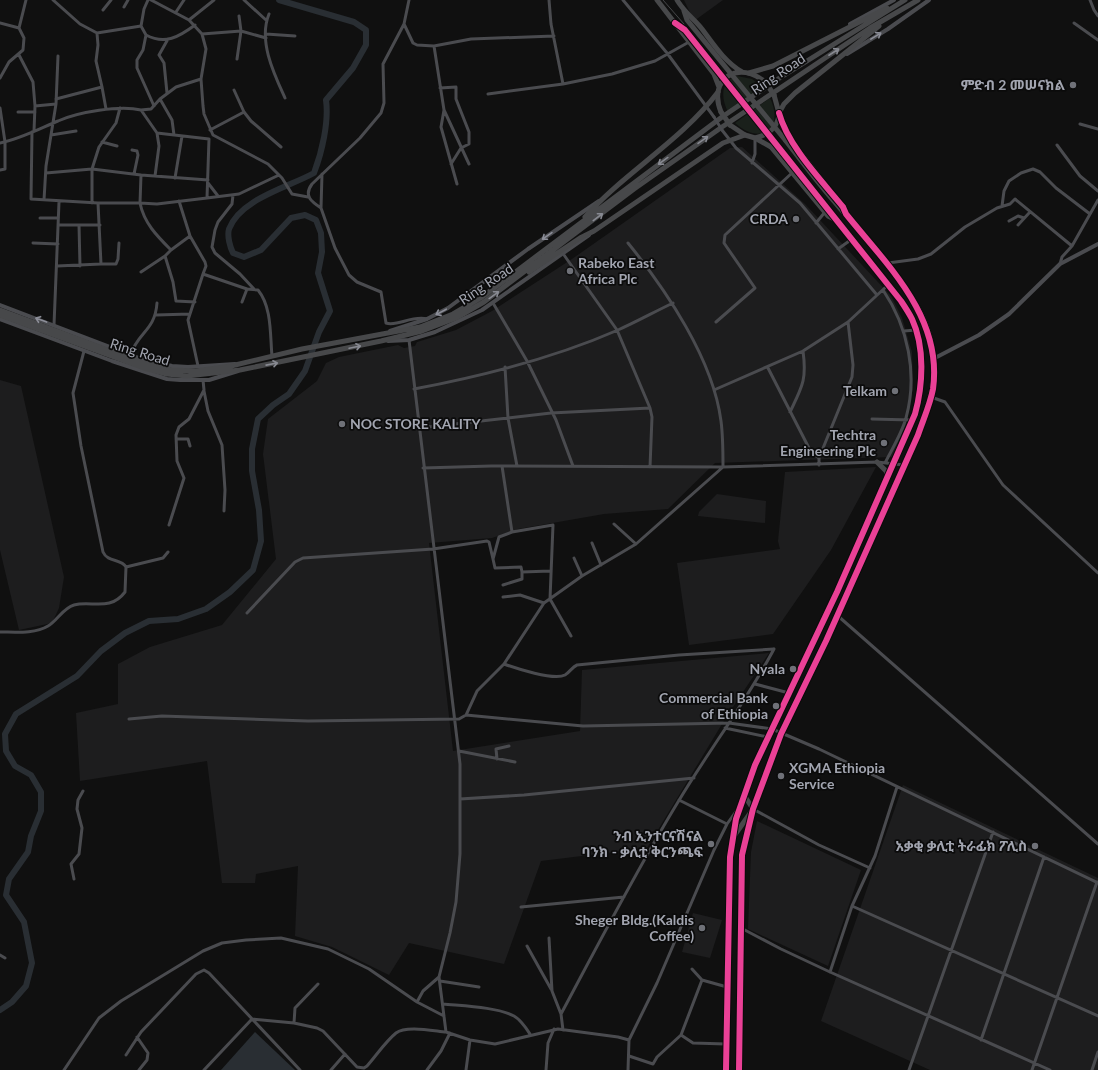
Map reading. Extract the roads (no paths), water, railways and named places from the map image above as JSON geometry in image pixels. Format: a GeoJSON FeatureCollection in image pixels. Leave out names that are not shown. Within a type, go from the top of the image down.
{"type":"FeatureCollection","features":[{"type":"Feature","properties":{"kind":"main road"},"geometry":{"type":"LineString","coordinates":[[657,0],[714,74],[721,112],[730,125],[745,135],[755,138],[771,147],[825,212],[834,219]]}},
{"type":"Feature","properties":{"kind":"main road"},"geometry":{"type":"LineString","coordinates":[[677,0],[684,11],[729,64],[742,72]]}},
{"type":"Feature","properties":{"kind":"main road"},"geometry":{"type":"LineString","coordinates":[[749,73],[773,66],[840,30],[860,23],[904,0]]}},
{"type":"Feature","properties":{"kind":"main road","name":"Ring Road"},"geometry":{"type":"LineString","coordinates":[[0,310],[143,363],[171,370],[196,371],[239,364],[302,349],[379,336],[420,327],[460,310],[482,297],[722,117],[778,79],[904,0]]}},
{"type":"Feature","properties":{"kind":"main road","name":"Ring Road"},"geometry":{"type":"LineString","coordinates":[[0,315],[144,368],[166,374],[198,376],[240,370],[328,353],[422,331],[456,318],[484,302],[699,143],[783,85],[918,0]]}},
{"type":"Feature","properties":{"kind":"main road"},"geometry":{"type":"LineString","coordinates":[[684,11],[687,20],[902,283],[922,314],[932,345],[933,359],[931,397],[918,435],[838,616],[781,734],[753,810],[742,855],[738,1070]]}},
{"type":"Feature","properties":{"kind":"main road"},"geometry":{"type":"LineString","coordinates":[[755,138],[772,131],[784,104],[795,93],[894,14]]}},
{"type":"Feature","properties":{"kind":"main road"},"geometry":{"type":"LineString","coordinates":[[675,23],[685,30],[834,219],[852,239],[909,313],[916,330],[920,351],[921,374],[918,402],[912,420],[837,592],[768,737],[740,806],[732,838],[729,871],[726,1070]]}},
{"type":"Feature","properties":{"kind":"main road"},"geometry":{"type":"LineString","coordinates":[[578,225],[602,198],[706,107],[727,76],[732,73],[742,72],[749,73],[766,83],[774,95],[784,131],[843,207],[846,214]]}},
{"type":"Feature","properties":{"kind":"main road"},"geometry":{"type":"LineString","coordinates":[[513,282],[537,268],[580,238],[594,231],[729,139],[745,135]]}},
{"type":"Feature","properties":{"kind":"main road"},"geometry":{"type":"LineString","coordinates":[[877,462],[886,471],[888,476]]}},
{"type":"Feature","properties":{"kind":"main road"},"geometry":{"type":"LineString","coordinates":[[744,795],[753,810]]}},
{"type":"Feature","properties":{"kind":"main road"},"geometry":{"type":"LineString","coordinates":[[732,838],[753,810]]}},
{"type":"Feature","properties":{"kind":"street"},"geometry":{"type":"LineString","coordinates":[[0,78],[9,62],[23,50],[24,43],[22,33],[19,28],[26,0]]}},
{"type":"Feature","properties":{"kind":"street"},"geometry":{"type":"LineString","coordinates":[[53,0],[80,24],[97,33],[141,26]]}},
{"type":"Feature","properties":{"kind":"street"},"geometry":{"type":"LineString","coordinates":[[103,10],[111,0]]}},
{"type":"Feature","properties":{"kind":"street"},"geometry":{"type":"LineString","coordinates":[[124,7],[128,0]]}},
{"type":"Feature","properties":{"kind":"street"},"geometry":{"type":"LineString","coordinates":[[195,25],[182,34],[168,39],[158,40],[146,35],[141,26],[144,9],[149,0],[176,12],[195,25],[202,34],[206,49],[201,80],[204,114],[213,135],[268,164],[284,181],[292,194],[308,197]]}},
{"type":"Feature","properties":{"kind":"street"},"geometry":{"type":"LineString","coordinates":[[176,12],[184,0]]}},
{"type":"Feature","properties":{"kind":"street"},"geometry":{"type":"LineString","coordinates":[[189,20],[214,0]]}},
{"type":"Feature","properties":{"kind":"street"},"geometry":{"type":"LineString","coordinates":[[244,0],[266,20]]}},
{"type":"Feature","properties":{"kind":"street"},"geometry":{"type":"LineString","coordinates":[[322,208],[310,201],[308,197],[309,188],[360,138],[382,113],[384,103],[383,64],[404,24],[410,0]]}},
{"type":"Feature","properties":{"kind":"street"},"geometry":{"type":"LineString","coordinates":[[549,0],[563,84]]}},
{"type":"Feature","properties":{"kind":"street"},"geometry":{"type":"LineString","coordinates":[[623,0],[667,53],[736,148],[800,203],[877,295]]}},
{"type":"Feature","properties":{"kind":"street"},"geometry":{"type":"LineString","coordinates":[[840,30],[894,0]]}},
{"type":"Feature","properties":{"kind":"street"},"geometry":{"type":"LineString","coordinates":[[843,56],[894,25],[929,0]]}},
{"type":"Feature","properties":{"kind":"street"},"geometry":{"type":"LineString","coordinates":[[1090,0],[1098,16]]}},
{"type":"Feature","properties":{"kind":"street"},"geometry":{"type":"LineString","coordinates":[[269,14],[266,20],[267,50],[277,80],[286,98]]}},
{"type":"Feature","properties":{"kind":"street"},"geometry":{"type":"LineString","coordinates":[[237,59],[241,31],[239,16]]}},
{"type":"Feature","properties":{"kind":"street"},"geometry":{"type":"LineString","coordinates":[[0,23],[19,28]]}},
{"type":"Feature","properties":{"kind":"street"},"geometry":{"type":"LineString","coordinates":[[1074,23],[1098,40]]}},
{"type":"Feature","properties":{"kind":"street"},"geometry":{"type":"LineString","coordinates":[[404,24],[415,44],[434,46],[472,39],[554,36]]}},
{"type":"Feature","properties":{"kind":"street"},"geometry":{"type":"LineString","coordinates":[[202,34],[241,31],[266,38]]}},
{"type":"Feature","properties":{"kind":"street"},"geometry":{"type":"LineString","coordinates":[[97,33],[98,45],[96,61],[106,109]]}},
{"type":"Feature","properties":{"kind":"street"},"geometry":{"type":"LineString","coordinates":[[266,34],[296,36]]}},
{"type":"Feature","properties":{"kind":"street"},"geometry":{"type":"LineString","coordinates":[[146,35],[143,50],[137,60],[136,68],[154,106]]}},
{"type":"Feature","properties":{"kind":"street"},"geometry":{"type":"LineString","coordinates":[[167,93],[164,64],[159,55],[168,39]]}},
{"type":"Feature","properties":{"kind":"street"},"geometry":{"type":"LineString","coordinates":[[488,94],[563,84],[632,69],[655,61],[689,42]]}},
{"type":"Feature","properties":{"kind":"street"},"geometry":{"type":"LineString","coordinates":[[434,46],[444,110],[469,164]]}},
{"type":"Feature","properties":{"kind":"street"},"geometry":{"type":"LineString","coordinates":[[18,55],[33,82],[35,112],[31,198],[59,202],[92,203],[179,201],[233,195],[246,191],[279,175]]}},
{"type":"Feature","properties":{"kind":"street"},"geometry":{"type":"LineString","coordinates":[[44,200],[50,135],[56,104],[58,56]]}},
{"type":"Feature","properties":{"kind":"street"},"geometry":{"type":"LineString","coordinates":[[0,143],[33,132],[61,120],[106,109],[120,108],[148,110],[167,93],[184,83],[201,80]]}},
{"type":"Feature","properties":{"kind":"street"},"geometry":{"type":"LineString","coordinates":[[440,88],[453,86],[456,88],[456,99],[465,118],[470,141],[466,146],[461,148],[451,164]]}},
{"type":"Feature","properties":{"kind":"street"},"geometry":{"type":"LineString","coordinates":[[56,99],[102,88]]}},
{"type":"Feature","properties":{"kind":"street"},"geometry":{"type":"LineString","coordinates":[[234,90],[244,112],[281,147]]}},
{"type":"Feature","properties":{"kind":"street"},"geometry":{"type":"LineString","coordinates":[[160,99],[172,120],[174,135]]}},
{"type":"Feature","properties":{"kind":"street"},"geometry":{"type":"LineString","coordinates":[[35,106],[56,104]]}},
{"type":"Feature","properties":{"kind":"street"},"geometry":{"type":"LineString","coordinates":[[0,108],[5,142],[5,168],[0,170]]}},
{"type":"Feature","properties":{"kind":"street"},"geometry":{"type":"LineString","coordinates":[[92,203],[92,169],[102,142],[116,123],[120,108]]}},
{"type":"Feature","properties":{"kind":"street"},"geometry":{"type":"LineString","coordinates":[[141,110],[157,133],[159,146],[155,176]]}},
{"type":"Feature","properties":{"kind":"street"},"geometry":{"type":"LineString","coordinates":[[444,110],[441,127],[458,184]]}},
{"type":"Feature","properties":{"kind":"street"},"geometry":{"type":"LineString","coordinates":[[18,112],[35,112]]}},
{"type":"Feature","properties":{"kind":"street"},"geometry":{"type":"LineString","coordinates":[[210,130],[244,112]]}},
{"type":"Feature","properties":{"kind":"street"},"geometry":{"type":"LineString","coordinates":[[1080,124],[1098,129]]}},
{"type":"Feature","properties":{"kind":"street"},"geometry":{"type":"LineString","coordinates":[[50,135],[76,131]]}},
{"type":"Feature","properties":{"kind":"street"},"geometry":{"type":"LineString","coordinates":[[157,133],[210,139]]}},
{"type":"Feature","properties":{"kind":"street"},"geometry":{"type":"LineString","coordinates":[[207,198],[210,139],[213,135]]}},
{"type":"Feature","properties":{"kind":"street"},"geometry":{"type":"LineString","coordinates":[[175,178],[182,136]]}},
{"type":"Feature","properties":{"kind":"street"},"geometry":{"type":"LineString","coordinates":[[752,163],[755,154],[755,138]]}},
{"type":"Feature","properties":{"kind":"street"},"geometry":{"type":"LineString","coordinates":[[102,142],[117,146]]}},
{"type":"Feature","properties":{"kind":"street"},"geometry":{"type":"LineString","coordinates":[[1057,145],[1080,176],[1098,191]]}},
{"type":"Feature","properties":{"kind":"street"},"geometry":{"type":"LineString","coordinates":[[132,150],[137,151],[138,155],[134,174]]}},
{"type":"Feature","properties":{"kind":"street"},"geometry":{"type":"LineString","coordinates":[[46,173],[92,169],[208,182],[218,196]]}},
{"type":"Feature","properties":{"kind":"street"},"geometry":{"type":"LineString","coordinates":[[1002,206],[1004,191],[1009,181],[1021,173],[1033,169],[1040,172],[1056,188],[1090,214]]}},
{"type":"Feature","properties":{"kind":"street"},"geometry":{"type":"LineString","coordinates":[[716,322],[755,288],[724,242],[725,235],[780,186],[793,172]]}},
{"type":"Feature","properties":{"kind":"street"},"geometry":{"type":"LineString","coordinates":[[322,174],[322,208],[335,248],[349,275],[357,282],[381,292],[386,322],[391,324],[416,317],[427,319]]}},
{"type":"Feature","properties":{"kind":"street"},"geometry":{"type":"LineString","coordinates":[[141,175],[140,203],[143,214],[154,233],[171,250]]}},
{"type":"Feature","properties":{"kind":"street"},"geometry":{"type":"LineString","coordinates":[[233,195],[232,204],[216,226],[212,247],[215,253],[261,294],[268,312],[272,357]]}},
{"type":"Feature","properties":{"kind":"street"},"geometry":{"type":"LineString","coordinates":[[379,336],[427,319],[460,300],[528,249],[602,198]]}},
{"type":"Feature","properties":{"kind":"street"},"geometry":{"type":"LineString","coordinates":[[886,263],[918,259],[931,254],[962,230],[1002,206],[1010,204],[1016,199],[1072,246]]}},
{"type":"Feature","properties":{"kind":"street"},"geometry":{"type":"LineString","coordinates":[[1060,264],[1062,257],[1072,246],[1098,200]]}},
{"type":"Feature","properties":{"kind":"street"},"geometry":{"type":"LineString","coordinates":[[179,201],[190,236],[206,266],[188,320],[190,336],[198,366]]}},
{"type":"Feature","properties":{"kind":"street"},"geometry":{"type":"LineString","coordinates":[[54,325],[59,202]]}},
{"type":"Feature","properties":{"kind":"street"},"geometry":{"type":"LineString","coordinates":[[98,203],[101,264]]}},
{"type":"Feature","properties":{"kind":"street"},"geometry":{"type":"LineString","coordinates":[[816,223],[825,212]]}},
{"type":"Feature","properties":{"kind":"street"},"geometry":{"type":"LineString","coordinates":[[1018,224],[1030,212]]}},
{"type":"Feature","properties":{"kind":"street"},"geometry":{"type":"LineString","coordinates":[[1009,222],[1018,216],[1024,218]]}},
{"type":"Feature","properties":{"kind":"street"},"geometry":{"type":"LineString","coordinates":[[40,218],[58,218]]}},
{"type":"Feature","properties":{"kind":"street"},"geometry":{"type":"LineString","coordinates":[[58,225],[100,225]]}},
{"type":"Feature","properties":{"kind":"street"},"geometry":{"type":"LineString","coordinates":[[79,225],[80,266]]}},
{"type":"Feature","properties":{"kind":"street"},"geometry":{"type":"LineString","coordinates":[[381,341],[408,340],[451,326],[493,304],[564,255],[594,231]]}},
{"type":"Feature","properties":{"kind":"street"},"geometry":{"type":"LineString","coordinates":[[141,272],[165,256],[190,236]]}},
{"type":"Feature","properties":{"kind":"street"},"geometry":{"type":"LineString","coordinates":[[838,249],[852,239]]}},
{"type":"Feature","properties":{"kind":"street"},"geometry":{"type":"LineString","coordinates":[[33,243],[58,244]]}},
{"type":"Feature","properties":{"kind":"street"},"geometry":{"type":"LineString","coordinates":[[57,266],[116,264],[118,259],[119,243]]}},
{"type":"Feature","properties":{"kind":"street"},"geometry":{"type":"LineString","coordinates":[[628,243],[672,303],[701,358],[714,390],[721,420],[723,467]]}},
{"type":"Feature","properties":{"kind":"street"},"geometry":{"type":"LineString","coordinates":[[933,359],[980,335],[1009,314],[1060,264],[1098,244]]}},
{"type":"Feature","properties":{"kind":"street"},"geometry":{"type":"LineString","coordinates":[[564,255],[617,330],[650,408],[652,417],[650,467]]}},
{"type":"Feature","properties":{"kind":"street"},"geometry":{"type":"LineString","coordinates":[[165,256],[173,282],[176,301],[195,302]]}},
{"type":"Feature","properties":{"kind":"street"},"geometry":{"type":"LineString","coordinates":[[203,274],[247,289],[254,289]]}},
{"type":"Feature","properties":{"kind":"street"},"geometry":{"type":"LineString","coordinates":[[714,390],[803,352],[848,322],[888,285]]}},
{"type":"Feature","properties":{"kind":"street"},"geometry":{"type":"LineString","coordinates":[[242,302],[247,289]]}},
{"type":"Feature","properties":{"kind":"street"},"geometry":{"type":"LineString","coordinates":[[883,290],[890,300],[904,331],[911,374],[906,419],[885,463]]}},
{"type":"Feature","properties":{"kind":"street"},"geometry":{"type":"LineString","coordinates":[[131,354],[133,349],[153,323],[156,315],[157,303]]}},
{"type":"Feature","properties":{"kind":"street"},"geometry":{"type":"LineString","coordinates":[[414,389],[453,381],[527,361],[617,330],[672,303]]}},
{"type":"Feature","properties":{"kind":"street"},"geometry":{"type":"LineString","coordinates":[[493,304],[527,361],[551,413],[556,420],[574,466]]}},
{"type":"Feature","properties":{"kind":"street"},"geometry":{"type":"LineString","coordinates":[[0,305],[131,354],[172,366],[239,364]]}},
{"type":"Feature","properties":{"kind":"street"},"geometry":{"type":"LineString","coordinates":[[156,315],[190,314]]}},
{"type":"Feature","properties":{"kind":"street"},"geometry":{"type":"LineString","coordinates":[[0,319],[151,375],[180,380],[202,380],[223,377],[240,370]]}},
{"type":"Feature","properties":{"kind":"street"},"geometry":{"type":"LineString","coordinates":[[819,465],[819,458],[852,377],[853,365],[848,322]]}},
{"type":"Feature","properties":{"kind":"street"},"geometry":{"type":"LineString","coordinates":[[904,331],[916,330]]}},
{"type":"Feature","properties":{"kind":"street"},"geometry":{"type":"LineString","coordinates":[[408,340],[453,719],[459,751],[460,854],[456,902],[439,979],[446,1032]]}},
{"type":"Feature","properties":{"kind":"street"},"geometry":{"type":"LineString","coordinates":[[0,632],[17,633],[45,628],[72,605],[103,605],[119,598],[125,592],[126,567],[124,563],[107,557],[103,552],[81,446],[73,393],[84,351]]}},
{"type":"Feature","properties":{"kind":"street"},"geometry":{"type":"LineString","coordinates":[[790,412],[804,381],[805,369],[803,352]]}},
{"type":"Feature","properties":{"kind":"street"},"geometry":{"type":"LineString","coordinates":[[504,367],[508,418],[517,466]]}},
{"type":"Feature","properties":{"kind":"street"},"geometry":{"type":"LineString","coordinates":[[768,368],[811,452],[819,458]]}},
{"type":"Feature","properties":{"kind":"street"},"geometry":{"type":"LineString","coordinates":[[202,380],[208,411],[222,445],[225,490],[224,511]]}},
{"type":"Feature","properties":{"kind":"street"},"geometry":{"type":"LineString","coordinates":[[169,525],[184,478],[177,462],[176,439],[179,427],[189,419],[204,390]]}},
{"type":"Feature","properties":{"kind":"street"},"geometry":{"type":"LineString","coordinates":[[931,397],[945,402],[1003,485],[1098,573]]}},
{"type":"Feature","properties":{"kind":"street"},"geometry":{"type":"LineString","coordinates":[[419,428],[551,413],[650,408]]}},
{"type":"Feature","properties":{"kind":"street"},"geometry":{"type":"LineString","coordinates":[[872,419],[912,420]]}},
{"type":"Feature","properties":{"kind":"street"},"geometry":{"type":"LineString","coordinates":[[176,439],[188,439],[190,446]]}},
{"type":"Feature","properties":{"kind":"street"},"geometry":{"type":"LineString","coordinates":[[424,468],[502,466],[723,467],[877,462],[904,465]]}},
{"type":"Feature","properties":{"kind":"street"},"geometry":{"type":"LineString","coordinates":[[502,466],[512,532]]}},
{"type":"Feature","properties":{"kind":"street"},"geometry":{"type":"LineString","coordinates":[[466,715],[477,691],[504,664],[544,603],[582,576],[636,544],[723,467]]}},
{"type":"Feature","properties":{"kind":"street"},"geometry":{"type":"LineString","coordinates":[[493,559],[499,537],[512,532],[553,524],[554,551],[550,571],[550,599],[571,636]]}},
{"type":"Feature","properties":{"kind":"street"},"geometry":{"type":"LineString","coordinates":[[614,524],[636,544]]}},
{"type":"Feature","properties":{"kind":"street"},"geometry":{"type":"LineString","coordinates":[[247,614],[298,560],[433,549],[486,541],[489,542],[495,568],[521,567],[522,572],[520,580],[503,585]]}},
{"type":"Feature","properties":{"kind":"street"},"geometry":{"type":"LineString","coordinates":[[592,543],[601,565]]}},
{"type":"Feature","properties":{"kind":"street"},"geometry":{"type":"LineString","coordinates":[[126,567],[163,558],[168,552]]}},
{"type":"Feature","properties":{"kind":"street"},"geometry":{"type":"LineString","coordinates":[[574,558],[582,576]]}},
{"type":"Feature","properties":{"kind":"street"},"geometry":{"type":"LineString","coordinates":[[522,572],[550,571]]}},
{"type":"Feature","properties":{"kind":"street"},"geometry":{"type":"LineString","coordinates":[[503,596],[520,595],[544,603]]}},
{"type":"Feature","properties":{"kind":"street"},"geometry":{"type":"LineString","coordinates":[[838,616],[1098,844]]}},
{"type":"Feature","properties":{"kind":"street"},"geometry":{"type":"LineString","coordinates":[[504,664],[525,672],[560,676],[566,674],[577,665],[679,655],[774,649],[755,684],[728,723],[679,800],[624,897],[561,1014]]}},
{"type":"Feature","properties":{"kind":"street"},"geometry":{"type":"LineString","coordinates":[[755,684],[789,693]]}},
{"type":"Feature","properties":{"kind":"street"},"geometry":{"type":"LineString","coordinates":[[129,719],[162,716],[308,721],[459,719],[466,715],[583,726],[728,723],[772,729],[819,749],[1098,882],[1056,998],[1032,1070]]}},
{"type":"Feature","properties":{"kind":"street"},"geometry":{"type":"LineString","coordinates":[[725,728],[768,737]]}},
{"type":"Feature","properties":{"kind":"street"},"geometry":{"type":"LineString","coordinates":[[497,759],[496,749],[509,746]]}},
{"type":"Feature","properties":{"kind":"street"},"geometry":{"type":"LineString","coordinates":[[459,751],[515,762]]}},
{"type":"Feature","properties":{"kind":"street"},"geometry":{"type":"LineString","coordinates":[[460,799],[524,795],[694,778]]}},
{"type":"Feature","properties":{"kind":"street"},"geometry":{"type":"LineString","coordinates":[[830,972],[852,906],[870,868],[897,787]]}},
{"type":"Feature","properties":{"kind":"street"},"geometry":{"type":"LineString","coordinates":[[74,879],[71,864],[79,854],[82,832],[77,809],[78,800],[83,791]]}},
{"type":"Feature","properties":{"kind":"street"},"geometry":{"type":"LineString","coordinates":[[679,800],[728,824]]}},
{"type":"Feature","properties":{"kind":"street"},"geometry":{"type":"LineString","coordinates":[[628,1070],[629,1040],[657,983],[714,850],[740,806]]}},
{"type":"Feature","properties":{"kind":"street"},"geometry":{"type":"LineString","coordinates":[[753,810],[819,845],[870,868]]}},
{"type":"Feature","properties":{"kind":"street"},"geometry":{"type":"LineString","coordinates":[[910,1070],[950,951],[993,832]]}},
{"type":"Feature","properties":{"kind":"street"},"geometry":{"type":"LineString","coordinates":[[981,1040],[1044,857]]}},
{"type":"Feature","properties":{"kind":"street"},"geometry":{"type":"LineString","coordinates":[[521,908],[624,897]]}},
{"type":"Feature","properties":{"kind":"street"},"geometry":{"type":"LineString","coordinates":[[852,906],[1098,1016]]}},
{"type":"Feature","properties":{"kind":"street"},"geometry":{"type":"LineString","coordinates":[[741,928],[830,972],[1050,1070]]}},
{"type":"Feature","properties":{"kind":"street"},"geometry":{"type":"LineString","coordinates":[[64,1070],[99,1018],[121,1001],[175,969],[192,956],[222,943],[281,938],[328,949],[369,969],[417,1002],[444,1016]]}},
{"type":"Feature","properties":{"kind":"street"},"geometry":{"type":"LineString","coordinates":[[549,938],[552,990]]}},
{"type":"Feature","properties":{"kind":"street"},"geometry":{"type":"LineString","coordinates":[[527,946],[552,990],[561,1014],[563,1030]]}},
{"type":"Feature","properties":{"kind":"street"},"geometry":{"type":"LineString","coordinates":[[0,955],[5,958]]}},
{"type":"Feature","properties":{"kind":"street"},"geometry":{"type":"LineString","coordinates":[[692,969],[702,980],[727,987]]}},
{"type":"Feature","properties":{"kind":"street"},"geometry":{"type":"LineString","coordinates":[[126,1055],[137,1037],[196,974],[204,970],[209,973],[300,1070]]}},
{"type":"Feature","properties":{"kind":"street"},"geometry":{"type":"LineString","coordinates":[[417,1002],[423,991],[439,979],[479,986]]}},
{"type":"Feature","properties":{"kind":"street"},"geometry":{"type":"LineString","coordinates":[[629,1056],[653,1064],[657,1057],[681,1036],[702,980]]}},
{"type":"Feature","properties":{"kind":"street"},"geometry":{"type":"LineString","coordinates":[[294,1023],[295,1008],[318,984]]}},
{"type":"Feature","properties":{"kind":"street"},"geometry":{"type":"LineString","coordinates":[[443,1004],[508,1014],[518,1019],[530,1034]]}},
{"type":"Feature","properties":{"kind":"street"},"geometry":{"type":"LineString","coordinates":[[252,1019],[294,1023],[317,1028],[323,1031],[357,1067],[364,1068],[397,1032],[406,1030],[421,1029],[446,1032],[470,1040],[495,1044],[554,1029],[618,1037],[629,1040]]}},
{"type":"Feature","properties":{"kind":"street"},"geometry":{"type":"LineString","coordinates":[[204,1070],[252,1019]]}},
{"type":"Feature","properties":{"kind":"street"},"geometry":{"type":"LineString","coordinates":[[546,1070],[548,1043],[554,1029]]}},
{"type":"Feature","properties":{"kind":"street"},"geometry":{"type":"LineString","coordinates":[[427,1070],[441,1051],[450,1033]]}},
{"type":"Feature","properties":{"kind":"street"},"geometry":{"type":"LineString","coordinates":[[681,1036],[695,1043],[726,1044]]}},
{"type":"Feature","properties":{"kind":"street"},"geometry":{"type":"LineString","coordinates":[[137,1037],[148,1053],[146,1060],[139,1070]]}},
{"type":"Feature","properties":{"kind":"street"},"geometry":{"type":"LineString","coordinates":[[466,1070],[470,1040]]}},
{"type":"Feature","properties":{"kind":"street"},"geometry":{"type":"LineString","coordinates":[[1092,1070],[1098,1052]]}},
{"type":"Feature","properties":{"kind":"street"},"geometry":{"type":"LineString","coordinates":[[331,1070],[345,1054]]}},
{"type":"Feature","properties":{"kind":"waterway"},"geometry":{"type":"LineString","coordinates":[[0,1010],[12,1002],[26,986],[32,963],[24,922],[6,895],[9,879],[28,852],[31,836],[41,811],[41,792],[31,775],[15,766],[6,751],[5,734],[16,714],[77,676],[101,651],[125,633],[149,621],[178,619],[206,609],[230,592],[253,570],[261,541],[259,510],[252,471],[252,449],[258,419],[273,405],[289,394],[305,371],[319,332],[330,311],[318,273],[322,252],[321,233],[316,220],[305,215],[291,218],[261,250],[244,257],[233,253],[228,235],[229,229],[235,219],[243,210],[254,202],[314,173],[320,156],[324,137],[327,118],[326,100],[353,68],[366,45],[366,30],[354,22],[279,0]]}},
{"type":"Feature","properties":{"kind":"tram line"},"geometry":{"type":"LineString","coordinates":[[663,0],[684,24]]}},
{"type":"Feature","properties":{"kind":"place","name":"ምድብ 2 መሠናክል"},"geometry":{"type":"Point","coordinates":[1073,85]}},
{"type":"Feature","properties":{"kind":"place","name":"CRDA"},"geometry":{"type":"Point","coordinates":[796,219]}},
{"type":"Feature","properties":{"kind":"place","name":"Rabeko East Africa Plc"},"geometry":{"type":"Point","coordinates":[570,271]}},
{"type":"Feature","properties":{"kind":"place","name":"Telkam"},"geometry":{"type":"Point","coordinates":[895,391]}},
{"type":"Feature","properties":{"kind":"place","name":"NOC STORE KALITY"},"geometry":{"type":"Point","coordinates":[342,424]}},
{"type":"Feature","properties":{"kind":"place","name":"Techtra Engineering Plc"},"geometry":{"type":"Point","coordinates":[884,443]}},
{"type":"Feature","properties":{"kind":"place","name":"Nyala"},"geometry":{"type":"Point","coordinates":[793,669]}},
{"type":"Feature","properties":{"kind":"place","name":"Commercial Bank of Ethiopia"},"geometry":{"type":"Point","coordinates":[776,706]}},
{"type":"Feature","properties":{"kind":"place","name":"XGMA Ethiopia Service"},"geometry":{"type":"Point","coordinates":[781,776]}},
{"type":"Feature","properties":{"kind":"place","name":"ንብ ኢንተርናሽናል ባንክ - ቃሊቲ ቅርንጫፍ"},"geometry":{"type":"Point","coordinates":[711,844]}},
{"type":"Feature","properties":{"kind":"place","name":"አቃቂ ቃሊቲ ትራፊክ ፖሊስ"},"geometry":{"type":"Point","coordinates":[1035,846]}},
{"type":"Feature","properties":{"kind":"place","name":"Sheger Bldg.(Kaldis Coffee)"},"geometry":{"type":"Point","coordinates":[702,928]}}]}
